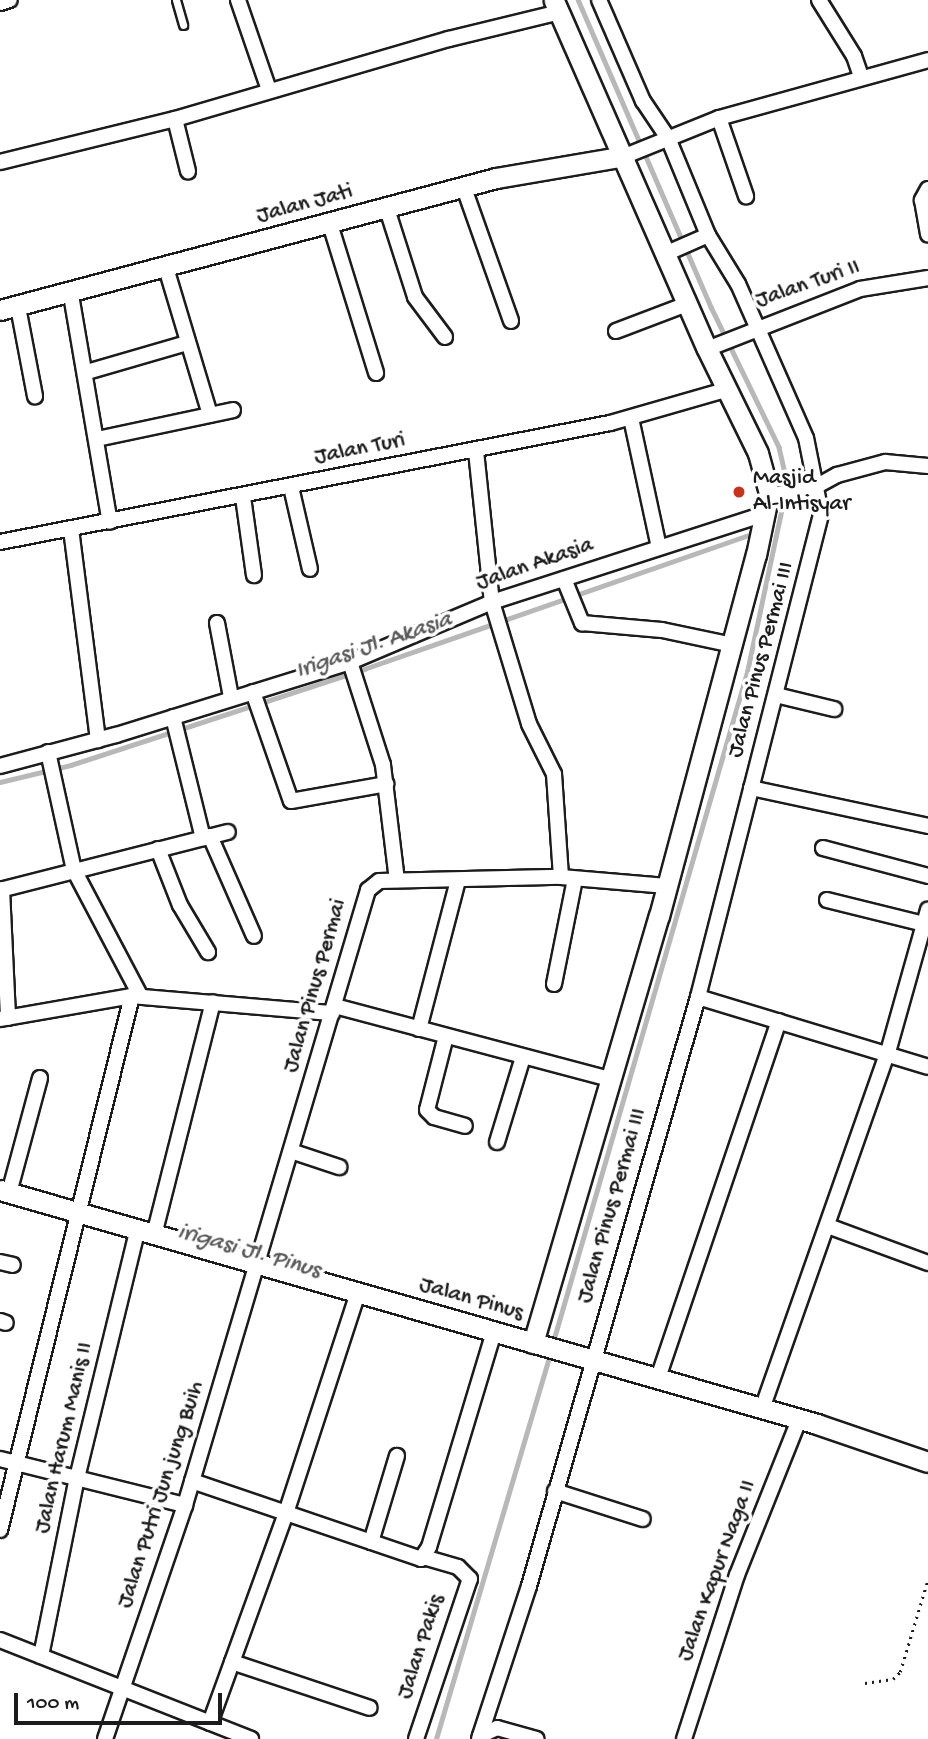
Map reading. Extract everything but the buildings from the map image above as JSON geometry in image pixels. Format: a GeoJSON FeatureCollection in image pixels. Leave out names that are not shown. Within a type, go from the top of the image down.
{"type":"FeatureCollection","features":[{"type":"Feature","properties":{"kind":"street"},"geometry":{"type":"LineString","coordinates":[[0,3],[10,0]]}},
{"type":"Feature","properties":{"kind":"street"},"geometry":{"type":"LineString","coordinates":[[238,0],[269,90]]}},
{"type":"Feature","properties":{"kind":"street","name":"Jalan Pinus Permai III"},"geometry":{"type":"LineString","coordinates":[[479,1737],[555,1491],[698,997],[815,547],[821,513],[806,438],[757,327],[708,235],[668,138],[643,102],[599,0]]}},
{"type":"Feature","properties":{"kind":"street"},"geometry":{"type":"LineString","coordinates":[[820,0],[854,56],[861,76]]}},
{"type":"Feature","properties":{"kind":"street"},"geometry":{"type":"LineString","coordinates":[[0,162],[174,119],[557,6],[629,154],[687,304],[712,347],[725,390],[758,453],[772,501],[667,886],[609,1079],[537,1344]]}},
{"type":"Feature","properties":{"kind":"street"},"geometry":{"type":"LineString","coordinates":[[629,154],[719,118],[861,76],[928,60]]}},
{"type":"Feature","properties":{"kind":"street"},"geometry":{"type":"LineString","coordinates":[[719,118],[747,196]]}},
{"type":"Feature","properties":{"kind":"street"},"geometry":{"type":"LineString","coordinates":[[174,119],[188,171]]}},
{"type":"Feature","properties":{"kind":"street","name":"Jalan Jati"},"geometry":{"type":"LineString","coordinates":[[9,309],[71,295],[464,188],[629,154]]}},
{"type":"Feature","properties":{"kind":"street"},"geometry":{"type":"LineString","coordinates":[[464,188],[510,321]]}},
{"type":"Feature","properties":{"kind":"street"},"geometry":{"type":"LineString","coordinates":[[928,189],[922,200],[928,234]]}},
{"type":"Feature","properties":{"kind":"street"},"geometry":{"type":"LineString","coordinates":[[387,209],[415,297],[445,337]]}},
{"type":"Feature","properties":{"kind":"street"},"geometry":{"type":"LineString","coordinates":[[330,224],[376,373]]}},
{"type":"Feature","properties":{"kind":"street"},"geometry":{"type":"LineString","coordinates":[[669,253],[708,235]]}},
{"type":"Feature","properties":{"kind":"street"},"geometry":{"type":"LineString","coordinates":[[166,268],[210,415]]}},
{"type":"Feature","properties":{"kind":"street","name":"Jalan Turi II"},"geometry":{"type":"LineString","coordinates":[[712,347],[757,327],[860,289],[928,278]]}},
{"type":"Feature","properties":{"kind":"street"},"geometry":{"type":"LineString","coordinates":[[71,295],[87,372],[110,522]]}},
{"type":"Feature","properties":{"kind":"street"},"geometry":{"type":"LineString","coordinates":[[616,331],[687,304]]}},
{"type":"Feature","properties":{"kind":"street"},"geometry":{"type":"LineString","coordinates":[[9,309],[35,396]]}},
{"type":"Feature","properties":{"kind":"street"},"geometry":{"type":"LineString","coordinates":[[87,372],[187,343]]}},
{"type":"Feature","properties":{"kind":"street","name":"Jalan Turi"},"geometry":{"type":"LineString","coordinates":[[0,542],[476,451],[631,418],[725,390]]}},
{"type":"Feature","properties":{"kind":"street"},"geometry":{"type":"LineString","coordinates":[[97,439],[233,410]]}},
{"type":"Feature","properties":{"kind":"street"},"geometry":{"type":"LineString","coordinates":[[631,418],[659,547]]}},
{"type":"Feature","properties":{"kind":"street"},"geometry":{"type":"LineString","coordinates":[[476,451],[492,603],[529,724],[553,768],[568,878],[554,984]]}},
{"type":"Feature","properties":{"kind":"street","name":"Jalan Akasia"},"geometry":{"type":"LineString","coordinates":[[0,766],[98,740],[350,662],[492,603],[659,547],[795,492],[817,486],[837,475],[885,462],[928,466]]}},
{"type":"Feature","properties":{"kind":"street"},"geometry":{"type":"LineString","coordinates":[[291,487],[310,569]]}},
{"type":"Feature","properties":{"kind":"street"},"geometry":{"type":"LineString","coordinates":[[243,496],[254,575]]}},
{"type":"Feature","properties":{"kind":"street"},"geometry":{"type":"LineString","coordinates":[[71,529],[98,740]]}},
{"type":"Feature","properties":{"kind":"street"},"geometry":{"type":"LineString","coordinates":[[564,579],[582,623],[662,630],[733,645]]}},
{"type":"Feature","properties":{"kind":"street"},"geometry":{"type":"LineString","coordinates":[[217,623],[231,698]]}},
{"type":"Feature","properties":{"kind":"street"},"geometry":{"type":"LineString","coordinates":[[350,662],[386,784],[397,880]]}},
{"type":"Feature","properties":{"kind":"street"},"geometry":{"type":"LineString","coordinates":[[253,692],[291,802],[386,784]]}},
{"type":"Feature","properties":{"kind":"street"},"geometry":{"type":"LineString","coordinates":[[776,695],[834,709]]}},
{"type":"Feature","properties":{"kind":"street"},"geometry":{"type":"LineString","coordinates":[[173,717],[206,837],[254,936]]}},
{"type":"Feature","properties":{"kind":"street"},"geometry":{"type":"LineString","coordinates":[[0,1530],[7,1461],[136,996],[74,870],[48,752]]}},
{"type":"Feature","properties":{"kind":"street"},"geometry":{"type":"LineString","coordinates":[[751,788],[928,825]]}},
{"type":"Feature","properties":{"kind":"street"},"geometry":{"type":"LineString","coordinates":[[228,832],[1,889],[4,1018],[136,996],[334,1009],[609,1079]]}},
{"type":"Feature","properties":{"kind":"street"},"geometry":{"type":"LineString","coordinates":[[824,848],[928,876]]}},
{"type":"Feature","properties":{"kind":"street"},"geometry":{"type":"LineString","coordinates":[[158,849],[180,905],[208,952]]}},
{"type":"Feature","properties":{"kind":"street","name":"Jalan Pinus Permai"},"geometry":{"type":"LineString","coordinates":[[257,1264],[368,890],[379,881],[397,880],[568,878],[667,886]]}},
{"type":"Feature","properties":{"kind":"street"},"geometry":{"type":"LineString","coordinates":[[419,1029],[458,880]]}},
{"type":"Feature","properties":{"kind":"street"},"geometry":{"type":"LineString","coordinates":[[762,1409],[888,1052],[926,917],[827,900]]}},
{"type":"Feature","properties":{"kind":"street"},"geometry":{"type":"LineString","coordinates":[[698,997],[888,1052],[928,1067]]}},
{"type":"Feature","properties":{"kind":"street","name":"Jalan Harum Manis II"},"geometry":{"type":"LineString","coordinates":[[41,1656],[77,1478],[213,1002]]}},
{"type":"Feature","properties":{"kind":"street"},"geometry":{"type":"LineString","coordinates":[[657,1381],[779,1021]]}},
{"type":"Feature","properties":{"kind":"street"},"geometry":{"type":"LineString","coordinates":[[446,1036],[427,1110],[434,1117],[465,1126]]}},
{"type":"Feature","properties":{"kind":"street"},"geometry":{"type":"LineString","coordinates":[[497,1142],[523,1057]]}},
{"type":"Feature","properties":{"kind":"street"},"geometry":{"type":"LineString","coordinates":[[4,1192],[40,1078]]}},
{"type":"Feature","properties":{"kind":"street"},"geometry":{"type":"LineString","coordinates":[[291,1151],[340,1167]]}},
{"type":"Feature","properties":{"kind":"street","name":"Jalan Pinus"},"geometry":{"type":"LineString","coordinates":[[4,1192],[762,1409],[928,1462]]}},
{"type":"Feature","properties":{"kind":"street"},"geometry":{"type":"LineString","coordinates":[[828,1226],[928,1263]]}},
{"type":"Feature","properties":{"kind":"street","name":"Jalan Putri Jun jung Buih"},"geometry":{"type":"LineString","coordinates":[[105,1739],[185,1505],[257,1264]]}},
{"type":"Feature","properties":{"kind":"street"},"geometry":{"type":"LineString","coordinates":[[210,1723],[286,1513],[358,1293]]}},
{"type":"Feature","properties":{"kind":"street"},"geometry":{"type":"LineString","coordinates":[[192,1481],[371,1542],[424,1557],[494,1332]]}},
{"type":"Feature","properties":{"kind":"street","name":"Jalan Kapur Naga II"},"geometry":{"type":"LineString","coordinates":[[684,1739],[730,1593],[799,1420]]}},
{"type":"Feature","properties":{"kind":"street"},"geometry":{"type":"LineString","coordinates":[[371,1542],[397,1456]]}},
{"type":"Feature","properties":{"kind":"street"},"geometry":{"type":"LineString","coordinates":[[7,1461],[185,1505]]}},
{"type":"Feature","properties":{"kind":"street"},"geometry":{"type":"LineString","coordinates":[[555,1491],[643,1519]]}},
{"type":"Feature","properties":{"kind":"street","name":"Jalan Pakis"},"geometry":{"type":"LineString","coordinates":[[416,1739],[470,1579],[458,1567],[424,1557]]}},
{"type":"Feature","properties":{"kind":"street"},"geometry":{"type":"LineString","coordinates":[[0,1640],[251,1739]]}},
{"type":"Feature","properties":{"kind":"street"},"geometry":{"type":"LineString","coordinates":[[232,1661],[370,1708]]}},
{"type":"Feature","properties":{"kind":"street"},"geometry":{"type":"LineString","coordinates":[[479,1737],[497,1728],[537,1739]]}},
{"type":"Feature","properties":{"kind":"lane"},"geometry":{"type":"LineString","coordinates":[[176,0],[183,25]]}},
{"type":"Feature","properties":{"kind":"path"},"geometry":{"type":"LineString","coordinates":[[865,1683],[892,1679],[900,1672],[928,1579]]}},
{"type":"Feature","properties":{"kind":"waterway"},"geometry":{"type":"LineString","coordinates":[[553,1342],[747,672],[787,484],[779,448],[711,308],[578,0]]}},
{"type":"Feature","properties":{"kind":"waterway","name":"Irigasi Jl. Akasia"},"geometry":{"type":"LineString","coordinates":[[0,782],[71,765],[364,669],[754,533]]}},
{"type":"Feature","properties":{"kind":"waterway"},"geometry":{"type":"LineString","coordinates":[[436,1739],[550,1354]]}},
{"type":"Feature","properties":{"kind":"place","name":"Masjid Al-Intisyar"},"geometry":{"type":"Point","coordinates":[739,492]}},
{"type":"Feature","properties":{"kind":"water label","name":"irigasi Jl. Pinus"},"geometry":{"type":"Point","coordinates":[249,1252]}}]}
